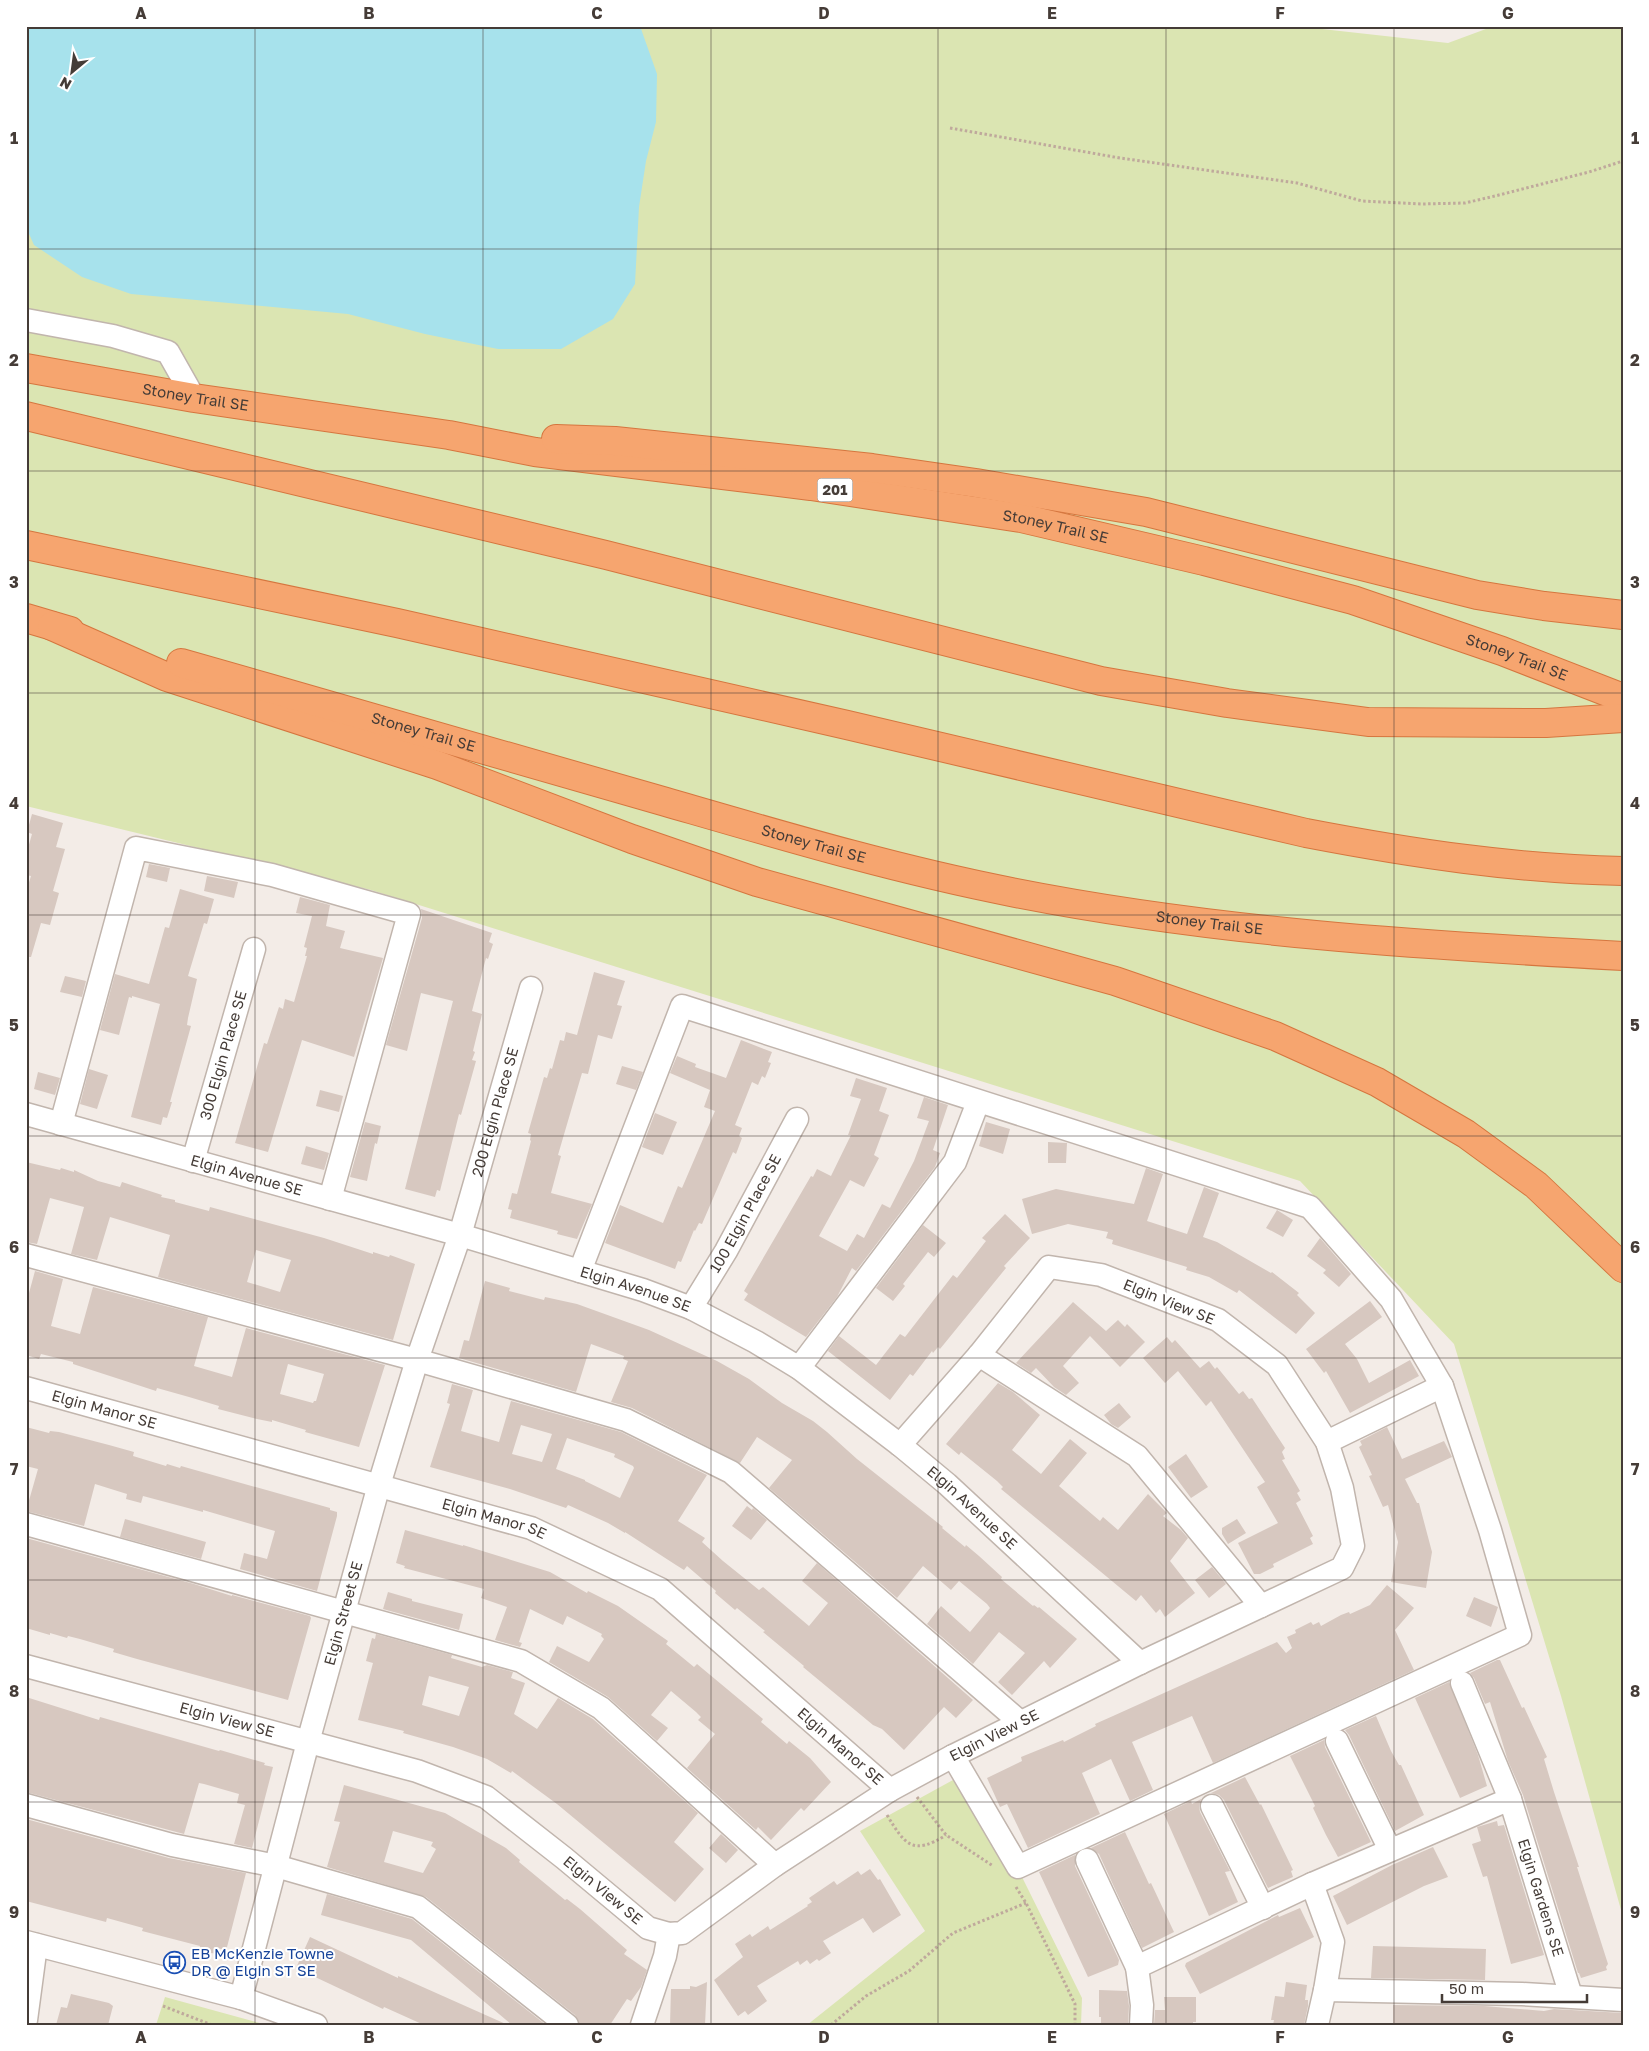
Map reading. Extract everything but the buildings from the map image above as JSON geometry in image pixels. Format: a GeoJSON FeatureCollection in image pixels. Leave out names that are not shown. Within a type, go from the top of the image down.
{"type":"FeatureCollection","features":[{"type":"Feature","properties":{"kind":"highway","name":"Stoney Trail SE"},"geometry":{"type":"LineString","coordinates":[[26,368],[194,398],[450,434],[535,452],[811,486],[1021,518],[1204,561],[1352,600],[1502,651],[1623,698]]}},
{"type":"Feature","properties":{"kind":"highway"},"geometry":{"type":"LineString","coordinates":[[26,416],[606,555],[1101,681],[1228,703],[1368,722],[1546,723],[1623,718]]}},
{"type":"Feature","properties":{"kind":"highway"},"geometry":{"type":"LineString","coordinates":[[450,434],[615,441],[872,468],[976,483],[1146,512],[1477,595],[1544,606],[1623,615]]}},
{"type":"Feature","properties":{"kind":"highway"},"geometry":{"type":"LineString","coordinates":[[26,545],[416,627],[856,727],[1306,833],[1379,847],[1499,862],[1623,871]]}},
{"type":"Feature","properties":{"kind":"highway","name":"Stoney Trail SE"},"geometry":{"type":"LineString","coordinates":[[26,618],[870,860],[1012,892],[1147,914],[1308,934],[1509,950],[1623,956]]}},
{"type":"Feature","properties":{"kind":"highway"},"geometry":{"type":"LineString","coordinates":[[52,626],[166,677],[437,765],[632,839],[748,879],[957,939],[1114,981],[1275,1036],[1377,1082],[1466,1134],[1536,1185],[1623,1268]]}},
{"type":"Feature","properties":{"kind":"street"},"geometry":{"type":"LineString","coordinates":[[26,320],[114,336],[168,352],[194,398]]}},
{"type":"Feature","properties":{"kind":"street"},"geometry":{"type":"LineString","coordinates":[[61,1124],[136,848],[272,875],[409,914],[330,1199]]}},
{"type":"Feature","properties":{"kind":"street","name":"300 Elgin Place SE"},"geometry":{"type":"LineString","coordinates":[[194,1161],[254,949]]}},
{"type":"Feature","properties":{"kind":"street","name":"200 Elgin Place SE"},"geometry":{"type":"LineString","coordinates":[[460,1235],[531,988]]}},
{"type":"Feature","properties":{"kind":"street"},"geometry":{"type":"LineString","coordinates":[[580,1271],[682,1006],[1310,1207],[1391,1299],[1442,1386],[1490,1530],[1520,1635],[1018,1867],[953,1756]]}},
{"type":"Feature","properties":{"kind":"street"},"geometry":{"type":"LineString","coordinates":[[799,1368],[954,1162],[978,1102]]}},
{"type":"Feature","properties":{"kind":"street","name":"Elgin Avenue SE"},"geometry":{"type":"LineString","coordinates":[[26,1114],[460,1235],[642,1290],[691,1308],[756,1342],[799,1368],[900,1445],[947,1484],[1140,1663]]}},
{"type":"Feature","properties":{"kind":"street","name":"100 Elgin Place SE"},"geometry":{"type":"LineString","coordinates":[[691,1308],[726,1251],[797,1119]]}},
{"type":"Feature","properties":{"kind":"street","name":"Elgin Street SE"},"geometry":{"type":"LineString","coordinates":[[242,1998],[308,1742],[379,1485],[417,1360],[460,1235]]}},
{"type":"Feature","properties":{"kind":"street"},"geometry":{"type":"LineString","coordinates":[[26,1255],[417,1360],[626,1420],[731,1472],[1020,1722]]}},
{"type":"Feature","properties":{"kind":"street","name":"Elgin View SE"},"geometry":{"type":"LineString","coordinates":[[26,1666],[417,1771],[486,1797],[564,1858],[648,1928],[669,1934],[682,1933],[775,1865],[890,1790],[953,1756],[1140,1663],[1342,1568],[1353,1546],[1342,1488],[1327,1442],[1277,1366],[1218,1320],[1101,1275],[1049,1267],[979,1355],[900,1445]]}},
{"type":"Feature","properties":{"kind":"street"},"geometry":{"type":"LineString","coordinates":[[979,1355],[1137,1456],[1261,1606]]}},
{"type":"Feature","properties":{"kind":"street"},"geometry":{"type":"LineString","coordinates":[[1327,1442],[1442,1386]]}},
{"type":"Feature","properties":{"kind":"street","name":"Elgin Manor SE"},"geometry":{"type":"LineString","coordinates":[[26,1388],[531,1528],[660,1589],[890,1790]]}},
{"type":"Feature","properties":{"kind":"street"},"geometry":{"type":"LineString","coordinates":[[26,1524],[108,1545],[344,1613],[521,1660],[601,1708],[775,1865]]}},
{"type":"Feature","properties":{"kind":"street","name":"Elgin Gardens SE"},"geometry":{"type":"LineString","coordinates":[[1462,1683],[1510,1799],[1571,1996]]}},
{"type":"Feature","properties":{"kind":"street"},"geometry":{"type":"LineString","coordinates":[[1337,1741],[1390,1850]]}},
{"type":"Feature","properties":{"kind":"street"},"geometry":{"type":"LineString","coordinates":[[1137,1967],[1312,1884],[1510,1799]]}},
{"type":"Feature","properties":{"kind":"street"},"geometry":{"type":"LineString","coordinates":[[26,1806],[172,1845],[276,1866],[418,1906],[567,2025]]}},
{"type":"Feature","properties":{"kind":"street"},"geometry":{"type":"LineString","coordinates":[[1212,1806],[1263,1908]]}},
{"type":"Feature","properties":{"kind":"street"},"geometry":{"type":"LineString","coordinates":[[1087,1860],[1137,1967],[1142,2005],[1141,2025]]}},
{"type":"Feature","properties":{"kind":"street"},"geometry":{"type":"LineString","coordinates":[[1312,1884],[1333,1942],[1317,2025]]}},
{"type":"Feature","properties":{"kind":"street"},"geometry":{"type":"LineString","coordinates":[[642,2025],[666,1956],[669,1934]]}},
{"type":"Feature","properties":{"kind":"street"},"geometry":{"type":"LineString","coordinates":[[26,2020],[31,1944],[242,1998],[316,2025]]}},
{"type":"Feature","properties":{"kind":"street"},"geometry":{"type":"LineString","coordinates":[[1325,1990],[1571,1996],[1623,2000]]}},
{"type":"Feature","properties":{"kind":"path"},"geometry":{"type":"LineString","coordinates":[[950,128],[1120,158],[1297,184],[1362,200],[1420,204],[1465,203],[1589,172],[1623,161]]}},
{"type":"Feature","properties":{"kind":"path"},"geometry":{"type":"LineString","coordinates":[[946,1835],[932,1844],[918,1847],[907,1842],[898,1834],[885,1812],[890,1790],[913,1793],[946,1835],[995,1868]]}},
{"type":"Feature","properties":{"kind":"path"},"geometry":{"type":"LineString","coordinates":[[1014,1883],[1026,1903],[1075,2004],[1074,2025]]}},
{"type":"Feature","properties":{"kind":"path"},"geometry":{"type":"LineString","coordinates":[[831,2025],[866,1996],[909,1971],[953,1933],[1026,1903]]}},
{"type":"Feature","properties":{"kind":"path"},"geometry":{"type":"LineString","coordinates":[[163,2006],[212,2025]]}},
{"type":"Feature","properties":{"kind":"green space"},"geometry":{"type":"Polygon","coordinates":[[[26,26],[1295,26],[1448,43],[1494,26],[1623,26],[1623,1917],[1561,1696],[1454,1344],[1300,1181],[371,890],[26,806],[26,26]]]}},
{"type":"Feature","properties":{"kind":"green space"},"geometry":{"type":"Polygon","coordinates":[[[953,1780],[1022,1877],[1082,1998],[1081,2025],[807,2025],[925,1931],[860,1831],[953,1780]]]}},
{"type":"Feature","properties":{"kind":"green space"},"geometry":{"type":"Polygon","coordinates":[[[165,1997],[267,2025],[156,2025],[165,1997]]]}},
{"type":"Feature","properties":{"kind":"water"},"geometry":{"type":"Polygon","coordinates":[[[26,26],[640,26],[657,74],[656,122],[646,161],[639,207],[635,284],[613,319],[561,349],[498,349],[425,334],[348,314],[131,294],[82,277],[34,245],[26,227],[26,26]]]}},
{"type":"Feature","properties":{"kind":"place","name":"EB McKenzie Towne DR @ Elgin ST SE"},"geometry":{"type":"Point","coordinates":[175,1963]}}]}
